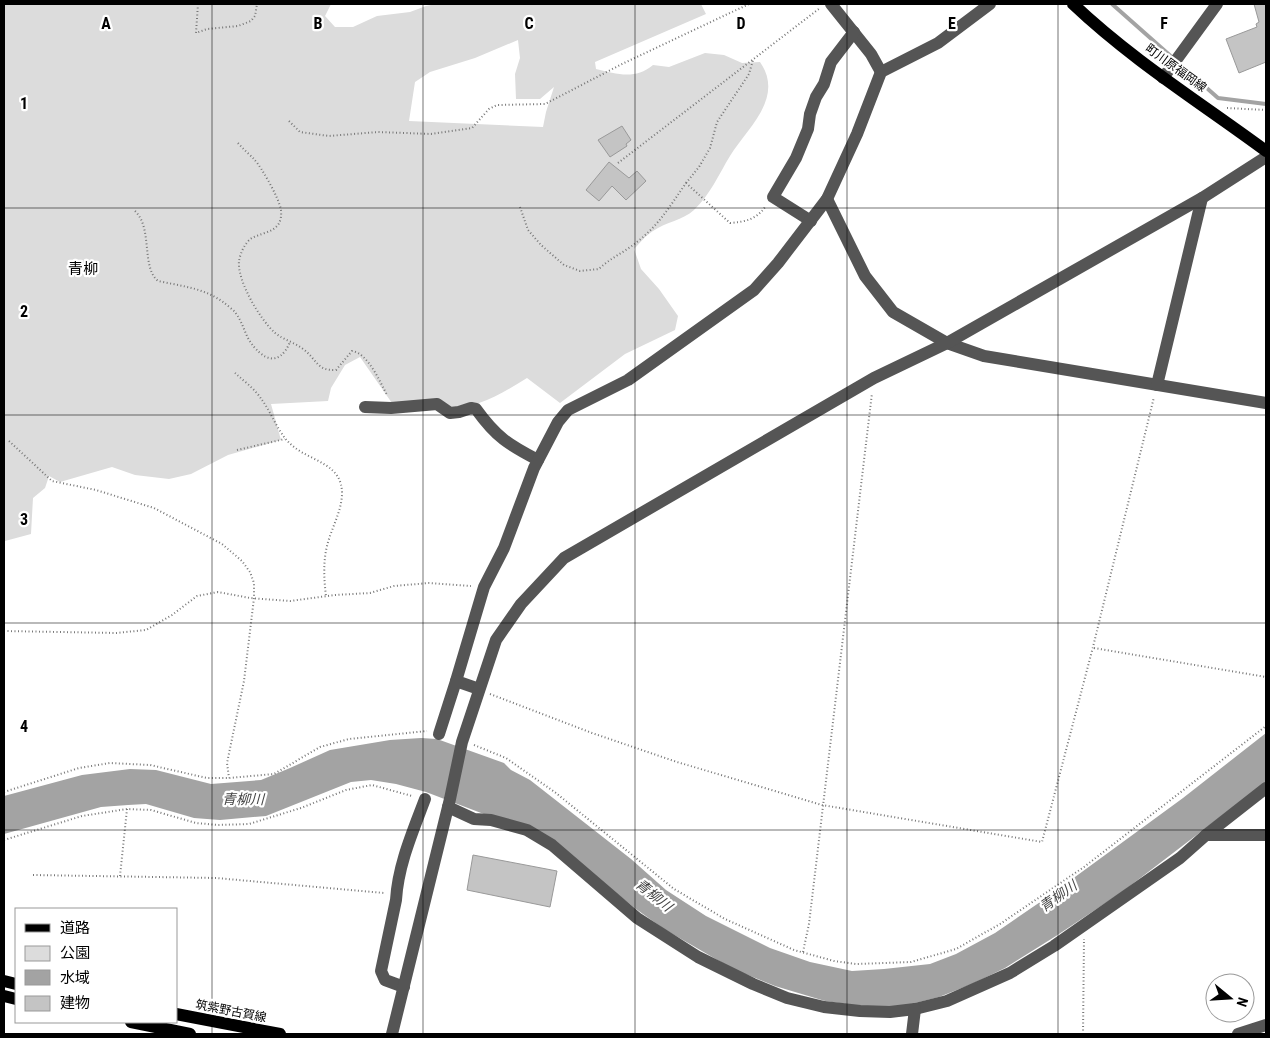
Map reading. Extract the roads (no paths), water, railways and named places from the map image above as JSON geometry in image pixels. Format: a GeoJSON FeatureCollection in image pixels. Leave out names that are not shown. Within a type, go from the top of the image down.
{"type":"FeatureCollection","features":[{"type":"Feature","properties":{"kind":"main road","name":"町川原福岡線"},"geometry":{"type":"LineString","coordinates":[[1073,4],[1092,22],[1163,78],[1207,107],[1266,151]]}},
{"type":"Feature","properties":{"kind":"main road","name":"筑紫野古賀線"},"geometry":{"type":"LineString","coordinates":[[178,1014],[280,1034]]}},
{"type":"Feature","properties":{"kind":"main road"},"geometry":{"type":"LineString","coordinates":[[136,1023],[190,1034]]}},
{"type":"Feature","properties":{"kind":"street"},"geometry":{"type":"LineString","coordinates":[[831,4],[871,54],[881,72]]}},
{"type":"Feature","properties":{"kind":"street"},"geometry":{"type":"LineString","coordinates":[[439,734],[484,587],[504,548],[538,460],[558,422],[568,410],[628,380],[754,290],[827,199],[857,134],[881,72],[938,43],[990,4]]}},
{"type":"Feature","properties":{"kind":"street"},"geometry":{"type":"LineString","coordinates":[[1163,78],[1217,4]]}},
{"type":"Feature","properties":{"kind":"street"},"geometry":{"type":"LineString","coordinates":[[811,221],[773,197],[799,151],[808,129],[810,114],[816,97],[824,84],[831,62],[854,32]]}},
{"type":"Feature","properties":{"kind":"street"},"geometry":{"type":"LineString","coordinates":[[392,1034],[449,803],[461,746],[496,640],[520,604],[564,558],[874,378],[946,343],[1202,198],[1266,157]]}},
{"type":"Feature","properties":{"kind":"street"},"geometry":{"type":"LineString","coordinates":[[1157,385],[1202,198]]}},
{"type":"Feature","properties":{"kind":"street"},"geometry":{"type":"LineString","coordinates":[[827,199],[864,276],[893,312],[946,343],[984,356],[1266,403]]}},
{"type":"Feature","properties":{"kind":"street"},"geometry":{"type":"LineString","coordinates":[[365,407],[395,408],[437,404],[450,413],[471,408],[476,409],[490,428],[510,446],[538,460]]}},
{"type":"Feature","properties":{"kind":"street"},"geometry":{"type":"LineString","coordinates":[[456,681],[479,689]]}},
{"type":"Feature","properties":{"kind":"street"},"geometry":{"type":"LineString","coordinates":[[449,803],[474,819],[490,820],[526,830],[552,845],[637,918],[698,957],[753,984],[787,998],[824,1007],[890,1012],[915,1009],[946,1001],[1010,973],[1054,946],[1180,858],[1266,788]]}},
{"type":"Feature","properties":{"kind":"street"},"geometry":{"type":"LineString","coordinates":[[404,987],[385,980],[381,971],[407,848],[426,799]]}},
{"type":"Feature","properties":{"kind":"street"},"geometry":{"type":"LineString","coordinates":[[1206,835],[1266,835]]}},
{"type":"Feature","properties":{"kind":"street"},"geometry":{"type":"LineString","coordinates":[[912,1034],[915,1009]]}},
{"type":"Feature","properties":{"kind":"street"},"geometry":{"type":"LineString","coordinates":[[1238,1034],[1266,1025]]}},
{"type":"Feature","properties":{"kind":"water","name":"青柳川"},"geometry":{"type":"Polygon","coordinates":[[[1266,733],[1266,782],[1122,892],[1005,968],[939,997],[903,1006],[867,1007],[825,1001],[775,986],[733,969],[664,929],[585,868],[489,816],[426,792],[396,784],[371,780],[351,782],[266,816],[220,820],[194,818],[146,804],[128,805],[101,807],[4,834],[4,796],[82,775],[130,769],[156,770],[211,784],[261,780],[330,750],[390,740],[437,739],[504,763],[511,770],[530,780],[631,859],[666,890],[706,916],[770,948],[810,962],[852,971],[884,969],[930,964],[956,954],[995,933],[1183,798],[1266,733]]]}},
{"type":"Feature","properties":{"kind":"waterway"},"geometry":{"type":"LineString","coordinates":[[1112,4],[1218,98],[1266,104]]}},
{"type":"Feature","properties":{"kind":"district","name":"青柳"},"geometry":{"type":"Point","coordinates":[83,269]}}]}
